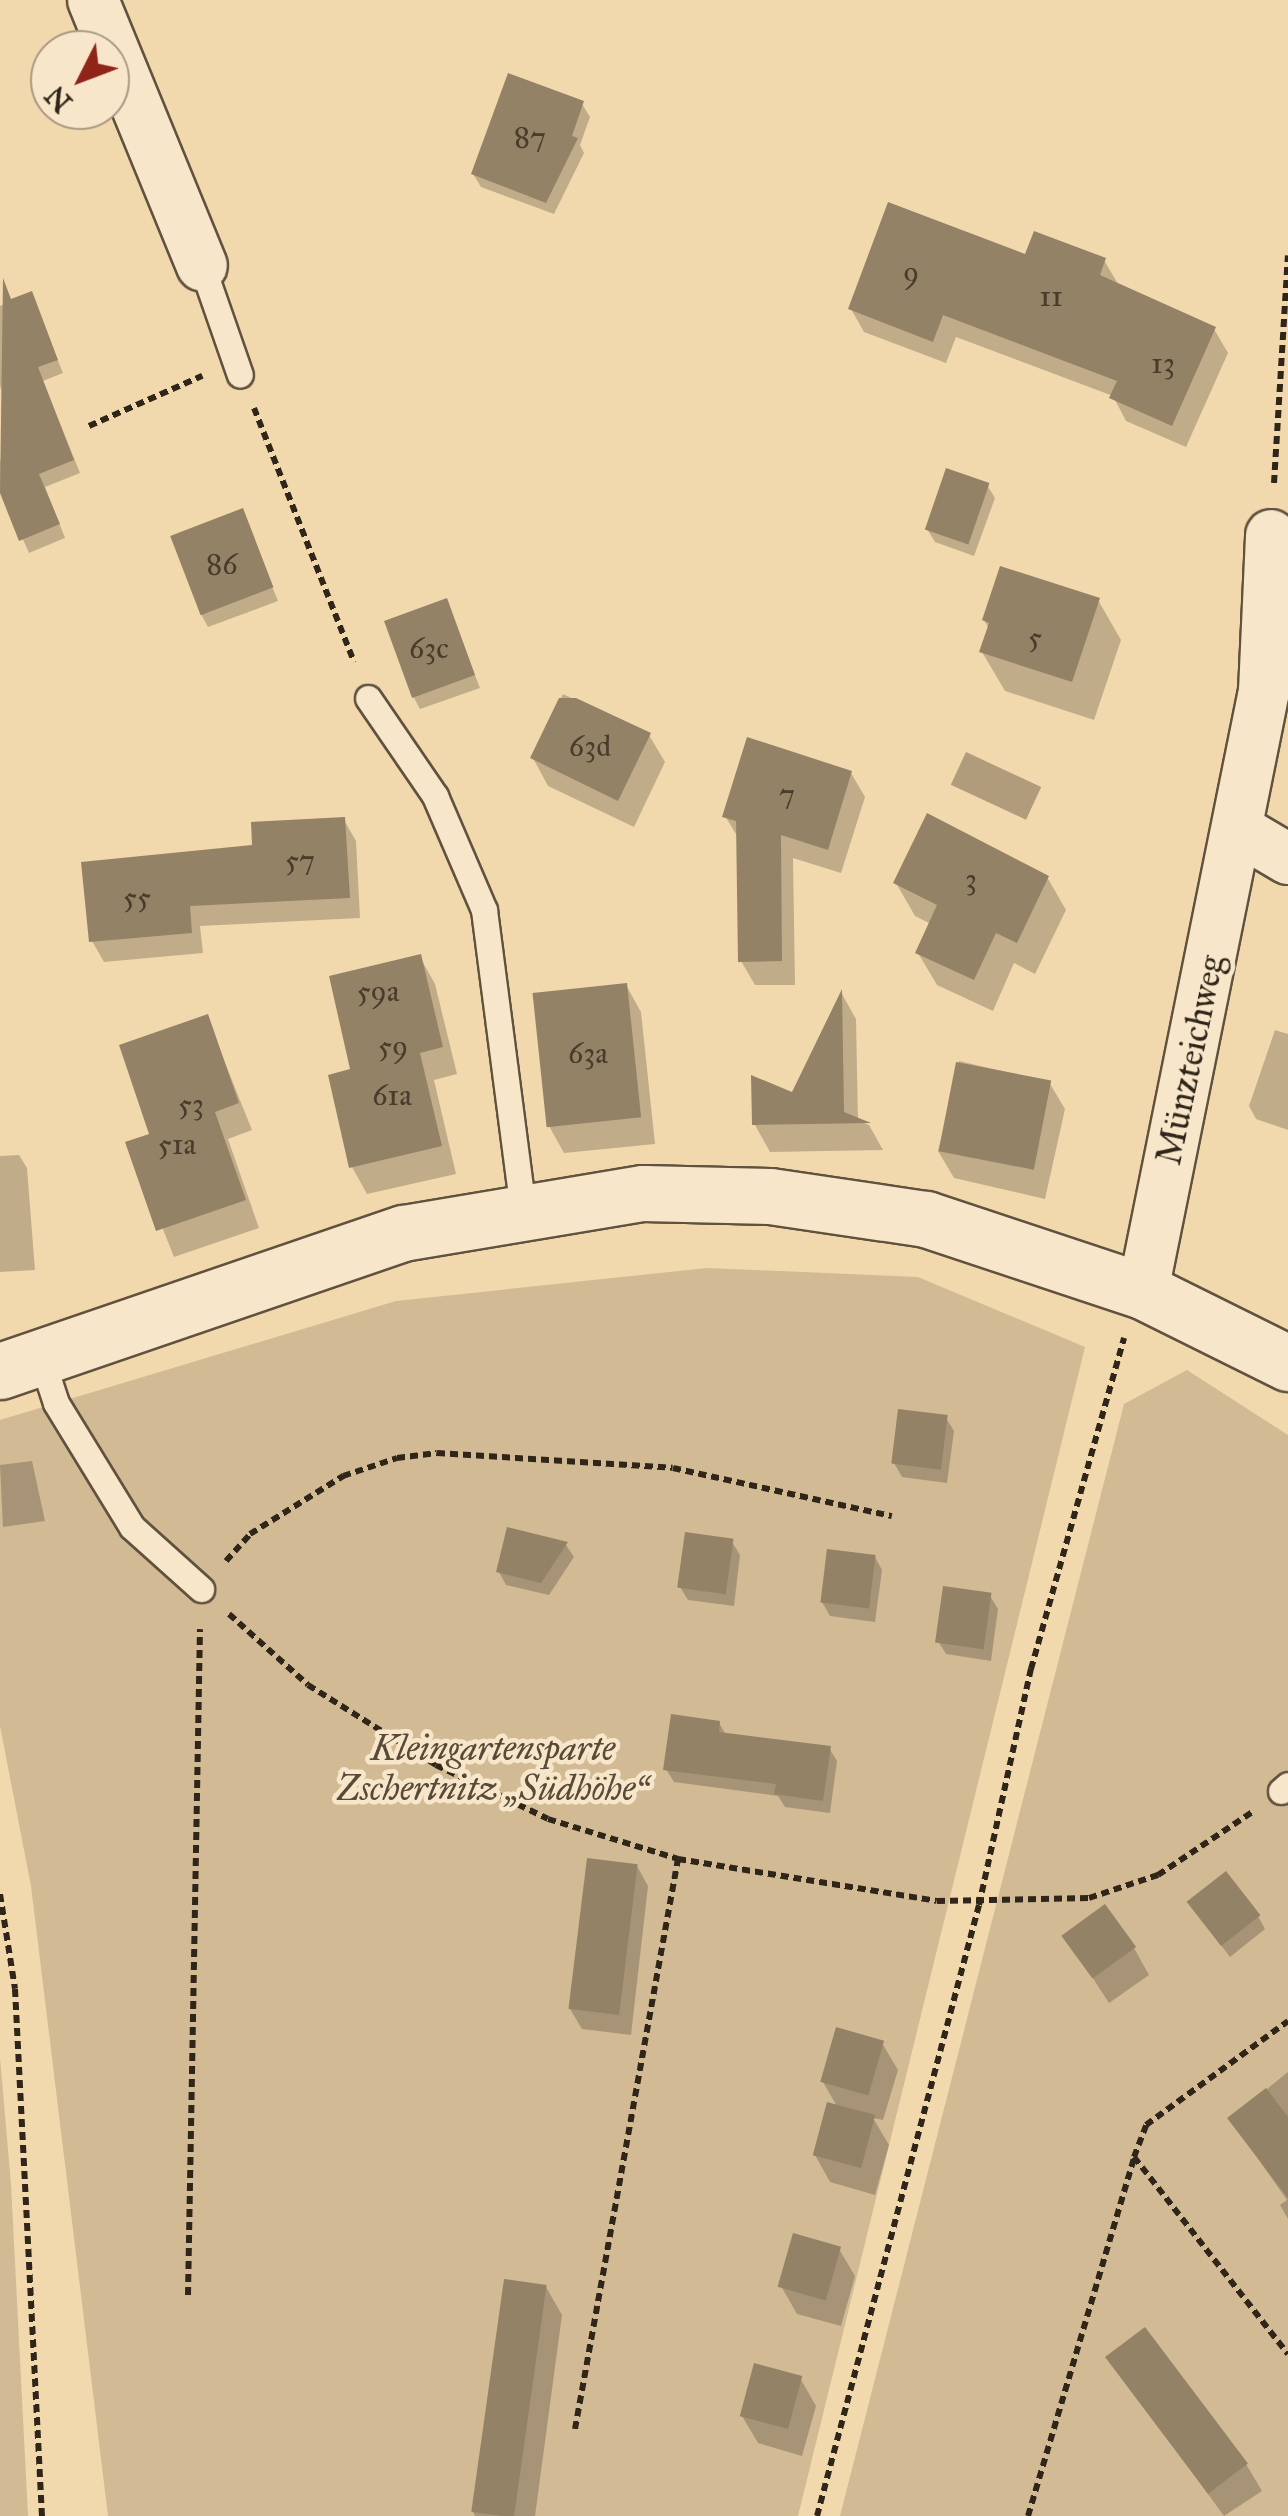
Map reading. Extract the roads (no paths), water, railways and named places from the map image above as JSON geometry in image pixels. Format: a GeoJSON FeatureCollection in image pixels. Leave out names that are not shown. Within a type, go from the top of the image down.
{"type":"FeatureCollection","features":[{"type":"Feature","properties":{"kind":"street"},"geometry":{"type":"LineString","coordinates":[[94,0],[202,266]]}},
{"type":"Feature","properties":{"kind":"street","name":"Münzteichweg"},"geometry":{"type":"LineString","coordinates":[[1143,1290],[1240,830],[1264,691],[1271,535]]}},
{"type":"Feature","properties":{"kind":"street"},"geometry":{"type":"LineString","coordinates":[[1240,830],[1288,859]]}},
{"type":"Feature","properties":{"kind":"street"},"geometry":{"type":"LineString","coordinates":[[20,1364],[384,1239],[522,1211],[643,1193],[770,1196],[926,1220],[1143,1290],[1288,1363]]}},
{"type":"Feature","properties":{"kind":"lane"},"geometry":{"type":"LineString","coordinates":[[202,266],[238,368]]}},
{"type":"Feature","properties":{"kind":"lane"},"geometry":{"type":"LineString","coordinates":[[368,698],[435,796],[484,910],[522,1211]]}},
{"type":"Feature","properties":{"kind":"lane"},"geometry":{"type":"LineString","coordinates":[[20,1364],[56,1403],[132,1526],[201,1589]]}},
{"type":"Feature","properties":{"kind":"park label","name":"Kleingartensparte Zschertnitz „Südhöhe“"},"geometry":{"type":"Point","coordinates":[493,1769]}}]}
